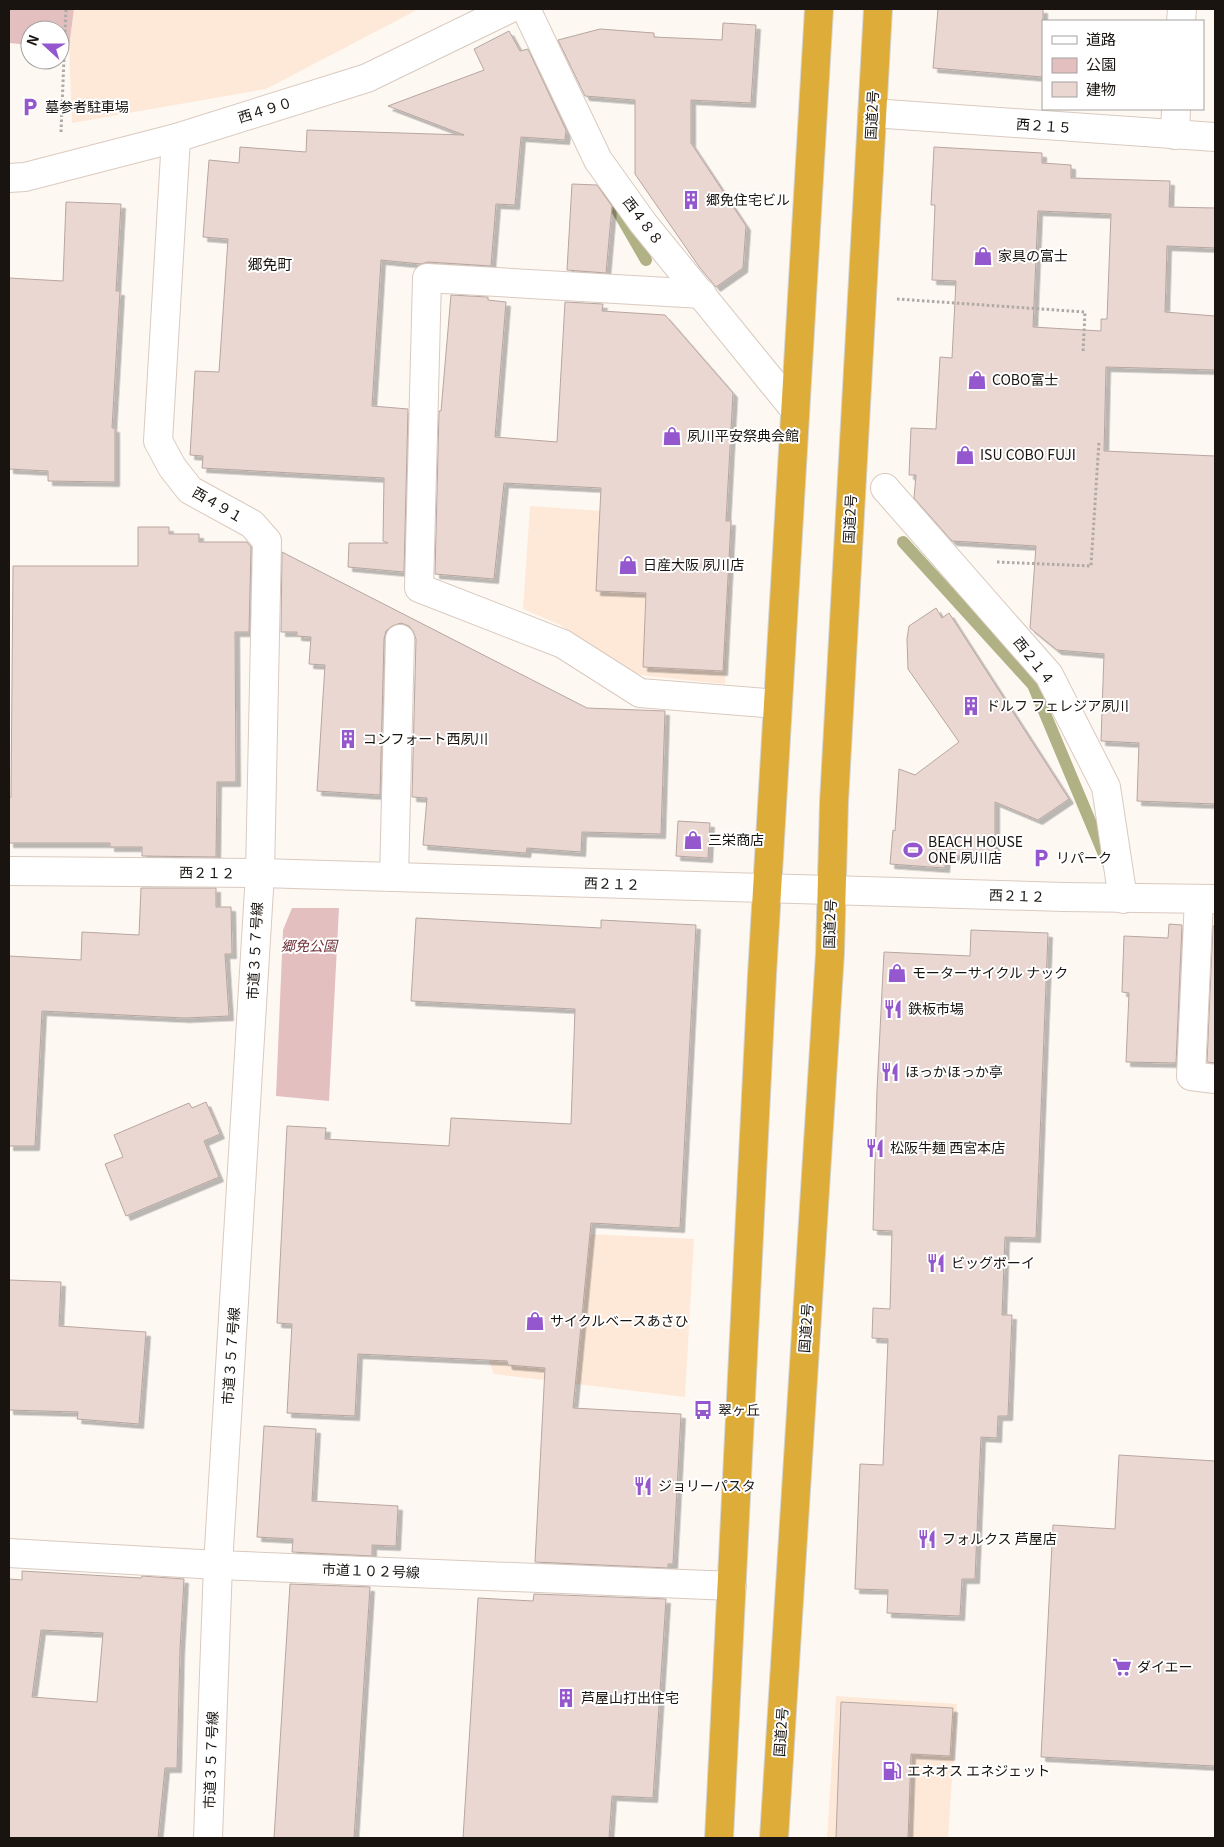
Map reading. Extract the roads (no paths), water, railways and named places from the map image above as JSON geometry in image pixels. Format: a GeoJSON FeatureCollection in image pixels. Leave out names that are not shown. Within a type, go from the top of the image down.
{"type":"FeatureCollection","features":[{"type":"Feature","properties":{"kind":"highway"},"geometry":{"type":"LineString","coordinates":[[719,1838],[767,889],[819,9]]}},
{"type":"Feature","properties":{"kind":"highway","name":"国道2号"},"geometry":{"type":"LineString","coordinates":[[774,1838],[828,982],[834,792],[878,9]]}},
{"type":"Feature","properties":{"kind":"street","name":"西４９０"},"geometry":{"type":"LineString","coordinates":[[9,178],[25,177],[176,138],[367,78],[510,9]]}},
{"type":"Feature","properties":{"kind":"street","name":"西４８８"},"geometry":{"type":"LineString","coordinates":[[526,9],[598,160],[643,222],[795,410]]}},
{"type":"Feature","properties":{"kind":"street"},"geometry":{"type":"LineString","coordinates":[[1175,135],[1176,110]]}},
{"type":"Feature","properties":{"kind":"street","name":"西２１５"},"geometry":{"type":"LineString","coordinates":[[872,113],[1215,137]]}},
{"type":"Feature","properties":{"kind":"street","name":"西４９１"},"geometry":{"type":"LineString","coordinates":[[176,138],[158,441],[172,467],[190,490],[252,524],[267,541],[260,873]]}},
{"type":"Feature","properties":{"kind":"street"},"geometry":{"type":"LineString","coordinates":[[702,294],[427,278],[419,588],[563,644],[640,693],[778,704]]}},
{"type":"Feature","properties":{"kind":"street","name":"西２１４"},"geometry":{"type":"LineString","coordinates":[[885,488],[1049,675],[1106,787],[1123,899]]}},
{"type":"Feature","properties":{"kind":"street"},"geometry":{"type":"LineString","coordinates":[[394,877],[400,639]]}},
{"type":"Feature","properties":{"kind":"street","name":"西２１２"},"geometry":{"type":"LineString","coordinates":[[9,871],[260,873],[1123,899],[1207,899]]}},
{"type":"Feature","properties":{"kind":"street","name":"市道３５７号線"},"geometry":{"type":"LineString","coordinates":[[208,1838],[218,1565],[260,873]]}},
{"type":"Feature","properties":{"kind":"street"},"geometry":{"type":"LineString","coordinates":[[1207,899],[1191,1076],[1215,1079]]}},
{"type":"Feature","properties":{"kind":"street","name":"市道１０２号線"},"geometry":{"type":"LineString","coordinates":[[9,1554],[218,1565],[732,1586]]}},
{"type":"Feature","properties":{"kind":"waterway"},"geometry":{"type":"LineString","coordinates":[[608,194],[646,260]]}},
{"type":"Feature","properties":{"kind":"waterway"},"geometry":{"type":"LineString","coordinates":[[903,542],[1033,685],[1108,864]]}},
{"type":"Feature","properties":{"kind":"place","name":"墓参者駐車場"},"geometry":{"type":"Point","coordinates":[30,107]}},
{"type":"Feature","properties":{"kind":"place","name":"郷免住宅ビル"},"geometry":{"type":"Point","coordinates":[691,200]}},
{"type":"Feature","properties":{"kind":"place","name":"家具の富士"},"geometry":{"type":"Point","coordinates":[983,256]}},
{"type":"Feature","properties":{"kind":"place","name":"COBO富士"},"geometry":{"type":"Point","coordinates":[977,380]}},
{"type":"Feature","properties":{"kind":"place","name":"夙川平安祭典会館"},"geometry":{"type":"Point","coordinates":[672,436]}},
{"type":"Feature","properties":{"kind":"place","name":"ISU COBO FUJI"},"geometry":{"type":"Point","coordinates":[965,455]}},
{"type":"Feature","properties":{"kind":"place","name":"日産大阪 夙川店"},"geometry":{"type":"Point","coordinates":[628,565]}},
{"type":"Feature","properties":{"kind":"place","name":"ドルフ フェレジア夙川"},"geometry":{"type":"Point","coordinates":[971,706]}},
{"type":"Feature","properties":{"kind":"place","name":"コンフォート西夙川"},"geometry":{"type":"Point","coordinates":[348,739]}},
{"type":"Feature","properties":{"kind":"place","name":"三栄商店"},"geometry":{"type":"Point","coordinates":[693,840]}},
{"type":"Feature","properties":{"kind":"place","name":"BEACH HOUSE ONE 夙川店"},"geometry":{"type":"Point","coordinates":[913,850]}},
{"type":"Feature","properties":{"kind":"place","name":"リパーク"},"geometry":{"type":"Point","coordinates":[1041,858]}},
{"type":"Feature","properties":{"kind":"place","name":"モーターサイクル ナック"},"geometry":{"type":"Point","coordinates":[897,973]}},
{"type":"Feature","properties":{"kind":"place","name":"鉄板市場"},"geometry":{"type":"Point","coordinates":[893,1009]}},
{"type":"Feature","properties":{"kind":"place","name":"ほっかほっか亭"},"geometry":{"type":"Point","coordinates":[890,1072]}},
{"type":"Feature","properties":{"kind":"place","name":"松阪牛麺 西宮本店"},"geometry":{"type":"Point","coordinates":[875,1148]}},
{"type":"Feature","properties":{"kind":"place","name":"ビッグボーイ"},"geometry":{"type":"Point","coordinates":[936,1263]}},
{"type":"Feature","properties":{"kind":"place","name":"サイクルベースあさひ"},"geometry":{"type":"Point","coordinates":[535,1321]}},
{"type":"Feature","properties":{"kind":"place","name":"翠ヶ丘"},"geometry":{"type":"Point","coordinates":[703,1410]}},
{"type":"Feature","properties":{"kind":"place","name":"ジョリーパスタ"},"geometry":{"type":"Point","coordinates":[643,1486]}},
{"type":"Feature","properties":{"kind":"place","name":"フォルクス 芦屋店"},"geometry":{"type":"Point","coordinates":[927,1539]}},
{"type":"Feature","properties":{"kind":"place","name":"ダイエー"},"geometry":{"type":"Point","coordinates":[1122,1667]}},
{"type":"Feature","properties":{"kind":"place","name":"芦屋山打出住宅"},"geometry":{"type":"Point","coordinates":[566,1698]}},
{"type":"Feature","properties":{"kind":"place","name":"エネオス エネジェット"},"geometry":{"type":"Point","coordinates":[892,1771]}},
{"type":"Feature","properties":{"kind":"district","name":"郷免町"},"geometry":{"type":"Point","coordinates":[270,265]}},
{"type":"Feature","properties":{"kind":"park label","name":"郷免公園"},"geometry":{"type":"Point","coordinates":[309,946]}}]}
